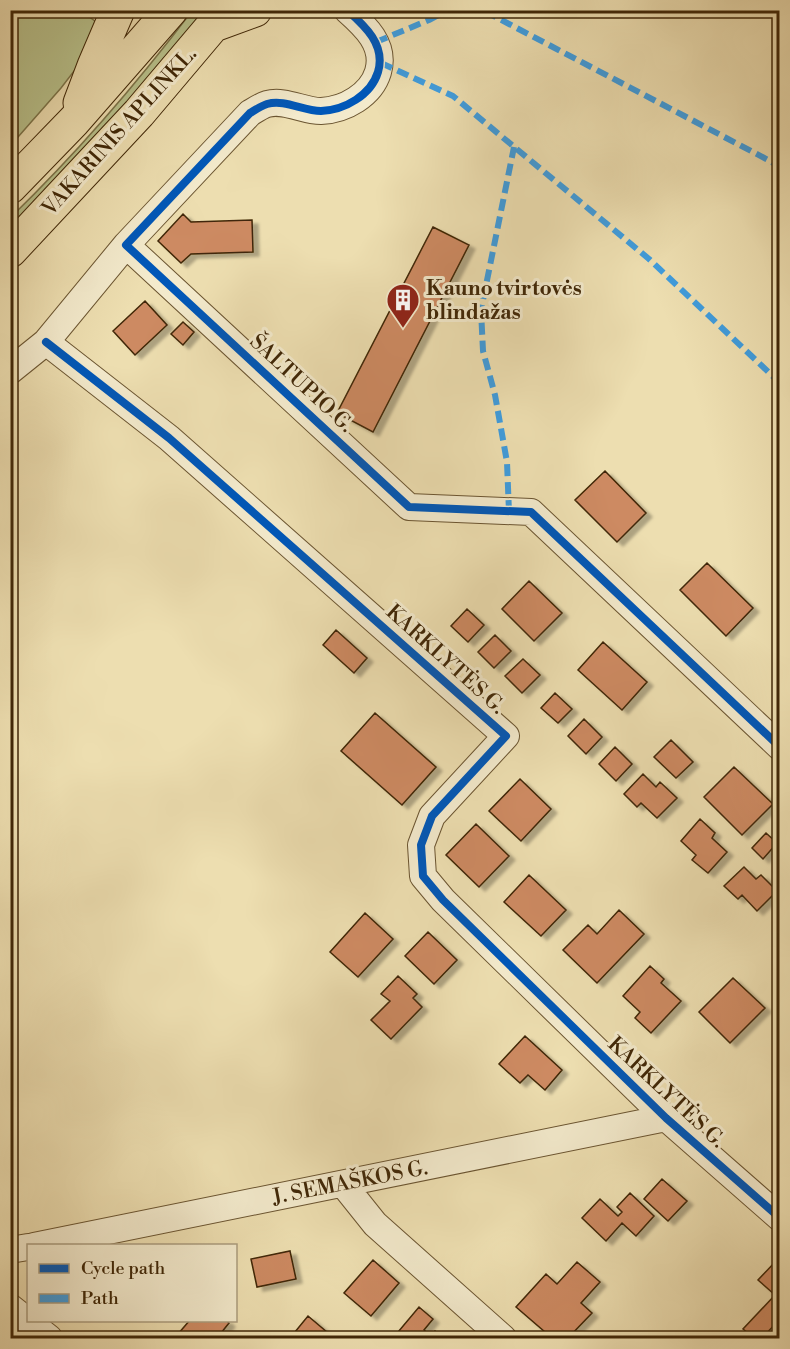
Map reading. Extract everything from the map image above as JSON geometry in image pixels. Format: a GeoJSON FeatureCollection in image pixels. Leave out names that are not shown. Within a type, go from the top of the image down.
{"type":"FeatureCollection","features":[{"type":"Feature","properties":{"kind":"highway"},"geometry":{"type":"LineString","coordinates":[[74,121],[118,10]]}},
{"type":"Feature","properties":{"kind":"highway","name":"VAKARINIS APLINKL."},"geometry":{"type":"LineString","coordinates":[[10,187],[74,121],[171,10]]}},
{"type":"Feature","properties":{"kind":"highway"},"geometry":{"type":"LineString","coordinates":[[220,18],[255,10]]}},
{"type":"Feature","properties":{"kind":"highway","name":"VAKARINIS APLINKL."},"geometry":{"type":"LineString","coordinates":[[10,251],[139,113],[220,18]]}},
{"type":"Feature","properties":{"kind":"street"},"geometry":{"type":"LineString","coordinates":[[10,371],[46,342],[126,245],[250,113],[267,104],[289,103],[320,111],[340,107],[360,98],[375,81],[381,63],[376,42],[364,25],[347,10]]}},
{"type":"Feature","properties":{"kind":"street","name":"ŠALTUPIO G."},"geometry":{"type":"LineString","coordinates":[[126,245],[409,507],[531,512],[780,747]]}},
{"type":"Feature","properties":{"kind":"street","name":"KARKLYTĖS G."},"geometry":{"type":"LineString","coordinates":[[46,342],[169,438],[506,736],[432,816],[421,845],[423,876],[442,900],[666,1118],[780,1218]]}},
{"type":"Feature","properties":{"kind":"street","name":"J. SEMAŠKOS G."},"geometry":{"type":"LineString","coordinates":[[39,1244],[666,1118]]}},
{"type":"Feature","properties":{"kind":"street"},"geometry":{"type":"LineString","coordinates":[[342,1184],[375,1224],[503,1338]]}},
{"type":"Feature","properties":{"kind":"street"},"geometry":{"type":"LineString","coordinates":[[10,1250],[27,1246]]}},
{"type":"Feature","properties":{"kind":"street"},"geometry":{"type":"LineString","coordinates":[[10,1307],[27,1321]]}},
{"type":"Feature","properties":{"kind":"street"},"geometry":{"type":"LineString","coordinates":[[29,1322],[49,1338]]}},
{"type":"Feature","properties":{"kind":"green space"},"geometry":{"type":"Polygon","coordinates":[[[10,11],[81,11],[99,24],[95,44],[61,88],[11,145],[10,11]]]}},
{"type":"Feature","properties":{"kind":"green space"},"geometry":{"type":"Polygon","coordinates":[[[192,11],[206,11],[162,65],[11,231],[11,217],[59,169],[105,117],[192,11]]]}},
{"type":"Feature","properties":{"kind":"building"},"geometry":{"type":"Polygon","coordinates":[[[183,214],[191,222],[252,220],[253,252],[191,254],[181,263],[158,241],[183,214]]]}},
{"type":"Feature","properties":{"kind":"building","name":"Kauno tvirtovės blindažas"},"geometry":{"type":"Polygon","coordinates":[[[433,227],[469,245],[373,432],[337,413],[433,227]]]}},
{"type":"Feature","properties":{"kind":"building"},"geometry":{"type":"Polygon","coordinates":[[[145,301],[167,325],[135,355],[113,331],[145,301]]]}},
{"type":"Feature","properties":{"kind":"building"},"geometry":{"type":"Polygon","coordinates":[[[183,322],[194,332],[183,345],[171,334],[183,322]]]}},
{"type":"Feature","properties":{"kind":"building"},"geometry":{"type":"Polygon","coordinates":[[[605,471],[646,513],[617,542],[575,500],[605,471]]]}},
{"type":"Feature","properties":{"kind":"building"},"geometry":{"type":"Polygon","coordinates":[[[707,563],[753,608],[726,636],[680,590],[707,563]]]}},
{"type":"Feature","properties":{"kind":"building"},"geometry":{"type":"Polygon","coordinates":[[[529,581],[562,613],[534,641],[502,609],[529,581]]]}},
{"type":"Feature","properties":{"kind":"building"},"geometry":{"type":"Polygon","coordinates":[[[467,609],[484,625],[468,642],[451,626],[467,609]]]}},
{"type":"Feature","properties":{"kind":"building"},"geometry":{"type":"Polygon","coordinates":[[[336,630],[367,658],[354,673],[323,645],[336,630]]]}},
{"type":"Feature","properties":{"kind":"building"},"geometry":{"type":"Polygon","coordinates":[[[495,635],[511,651],[494,668],[478,652],[495,635]]]}},
{"type":"Feature","properties":{"kind":"building"},"geometry":{"type":"Polygon","coordinates":[[[603,642],[647,682],[622,710],[578,670],[603,642]]]}},
{"type":"Feature","properties":{"kind":"building"},"geometry":{"type":"Polygon","coordinates":[[[523,659],[540,675],[522,693],[505,676],[523,659]]]}},
{"type":"Feature","properties":{"kind":"building"},"geometry":{"type":"Polygon","coordinates":[[[555,693],[572,709],[558,723],[541,708],[555,693]]]}},
{"type":"Feature","properties":{"kind":"building"},"geometry":{"type":"Polygon","coordinates":[[[375,713],[436,767],[402,805],[341,751],[375,713]]]}},
{"type":"Feature","properties":{"kind":"building"},"geometry":{"type":"Polygon","coordinates":[[[584,719],[602,737],[586,754],[568,736],[584,719]]]}},
{"type":"Feature","properties":{"kind":"building"},"geometry":{"type":"Polygon","coordinates":[[[671,740],[693,762],[676,778],[654,757],[671,740]]]}},
{"type":"Feature","properties":{"kind":"building"},"geometry":{"type":"Polygon","coordinates":[[[615,747],[632,764],[616,781],[599,764],[615,747]]]}},
{"type":"Feature","properties":{"kind":"building"},"geometry":{"type":"Polygon","coordinates":[[[734,767],[773,804],[742,835],[704,797],[734,767]]]}},
{"type":"Feature","properties":{"kind":"building"},"geometry":{"type":"Polygon","coordinates":[[[643,774],[656,787],[660,782],[677,798],[657,818],[641,803],[637,807],[624,794],[643,774]]]}},
{"type":"Feature","properties":{"kind":"building"},"geometry":{"type":"Polygon","coordinates":[[[520,779],[551,809],[521,841],[489,811],[520,779]]]}},
{"type":"Feature","properties":{"kind":"building"},"geometry":{"type":"Polygon","coordinates":[[[700,819],[715,833],[712,838],[727,852],[708,873],[692,860],[696,855],[681,841],[700,819]]]}},
{"type":"Feature","properties":{"kind":"building"},"geometry":{"type":"Polygon","coordinates":[[[476,824],[509,856],[479,887],[446,855],[476,824]]]}},
{"type":"Feature","properties":{"kind":"building"},"geometry":{"type":"Polygon","coordinates":[[[766,833],[777,843],[763,859],[752,848],[766,833]]]}},
{"type":"Feature","properties":{"kind":"building"},"geometry":{"type":"Polygon","coordinates":[[[744,867],[756,879],[761,875],[777,891],[757,911],[742,895],[738,899],[724,886],[744,867]]]}},
{"type":"Feature","properties":{"kind":"building"},"geometry":{"type":"Polygon","coordinates":[[[529,875],[566,910],[541,936],[504,902],[529,875]]]}},
{"type":"Feature","properties":{"kind":"building"},"geometry":{"type":"Polygon","coordinates":[[[619,910],[644,934],[597,983],[563,950],[588,925],[597,934],[619,910]]]}},
{"type":"Feature","properties":{"kind":"building"},"geometry":{"type":"Polygon","coordinates":[[[365,913],[393,939],[358,977],[330,952],[365,913]]]}},
{"type":"Feature","properties":{"kind":"building"},"geometry":{"type":"Polygon","coordinates":[[[428,932],[457,960],[434,984],[405,956],[428,932]]]}},
{"type":"Feature","properties":{"kind":"building"},"geometry":{"type":"Polygon","coordinates":[[[650,966],[664,979],[661,983],[681,1001],[651,1033],[635,1018],[640,1012],[623,996],[650,966]]]}},
{"type":"Feature","properties":{"kind":"building"},"geometry":{"type":"Polygon","coordinates":[[[398,976],[417,994],[413,998],[422,1007],[391,1039],[371,1020],[390,1001],[381,994],[398,976]]]}},
{"type":"Feature","properties":{"kind":"building"},"geometry":{"type":"Polygon","coordinates":[[[733,978],[765,1008],[730,1043],[699,1012],[733,978]]]}},
{"type":"Feature","properties":{"kind":"building"},"geometry":{"type":"Polygon","coordinates":[[[525,1036],[562,1070],[545,1090],[528,1075],[520,1083],[499,1064],[525,1036]]]}},
{"type":"Feature","properties":{"kind":"building"},"geometry":{"type":"Polygon","coordinates":[[[662,1179],[687,1201],[668,1221],[644,1199],[662,1179]]]}},
{"type":"Feature","properties":{"kind":"building"},"geometry":{"type":"Polygon","coordinates":[[[630,1193],[654,1216],[636,1236],[622,1223],[606,1241],[582,1218],[600,1199],[618,1216],[622,1212],[617,1207],[630,1193]]]}},
{"type":"Feature","properties":{"kind":"building"},"geometry":{"type":"Polygon","coordinates":[[[290,1251],[296,1279],[257,1287],[251,1259],[290,1251]]]}},
{"type":"Feature","properties":{"kind":"building"},"geometry":{"type":"Polygon","coordinates":[[[373,1260],[399,1283],[371,1316],[344,1293],[373,1260]]]}},
{"type":"Feature","properties":{"kind":"building"},"geometry":{"type":"Polygon","coordinates":[[[776,1261],[780,1264],[780,1319],[762,1338],[754,1338],[743,1329],[775,1295],[758,1280],[776,1261]]]}},
{"type":"Feature","properties":{"kind":"building"},"geometry":{"type":"Polygon","coordinates":[[[577,1262],[600,1282],[581,1303],[592,1313],[568,1338],[552,1338],[516,1307],[546,1274],[557,1284],[577,1262]]]}},
{"type":"Feature","properties":{"kind":"building"},"geometry":{"type":"Polygon","coordinates":[[[419,1307],[433,1319],[424,1330],[431,1336],[435,1331],[445,1338],[393,1338],[419,1307]]]}},
{"type":"Feature","properties":{"kind":"building"},"geometry":{"type":"Polygon","coordinates":[[[308,1316],[334,1338],[290,1338],[308,1316]]]}},
{"type":"Feature","properties":{"kind":"building"},"geometry":{"type":"Polygon","coordinates":[[[188,1322],[229,1323],[217,1338],[213,1336],[211,1338],[183,1338],[178,1334],[188,1322]]]}},
{"type":"Feature","properties":{"kind":"marked path"},"geometry":{"type":"LineString","coordinates":[[376,42],[429,20],[430,10]]}},
{"type":"Feature","properties":{"kind":"marked path"},"geometry":{"type":"LineString","coordinates":[[429,20],[448,10]]}},
{"type":"Feature","properties":{"kind":"marked path"},"geometry":{"type":"LineString","coordinates":[[467,10],[490,14],[780,168]]}},
{"type":"Feature","properties":{"kind":"marked path"},"geometry":{"type":"LineString","coordinates":[[381,63],[453,96],[649,259],[780,383]]}},
{"type":"Feature","properties":{"kind":"marked path"},"geometry":{"type":"LineString","coordinates":[[509,512],[507,462],[495,395],[483,351],[481,310],[514,147]]}},
{"type":"Feature","properties":{"kind":"cycle path"},"geometry":{"type":"LineString","coordinates":[[347,10],[367,30],[379,53],[378,72],[370,88],[356,100],[330,110],[321,111],[274,103],[250,113],[126,245],[409,507],[531,512],[780,747]]}},
{"type":"Feature","properties":{"kind":"cycle path"},"geometry":{"type":"LineString","coordinates":[[46,342],[169,438],[506,736],[432,816],[421,845],[423,876],[443,900],[666,1118],[780,1218]]}},
{"type":"Feature","properties":{"kind":"place","name":"Kauno tvirtovės blindažas"},"geometry":{"type":"Point","coordinates":[403,329]}}]}
